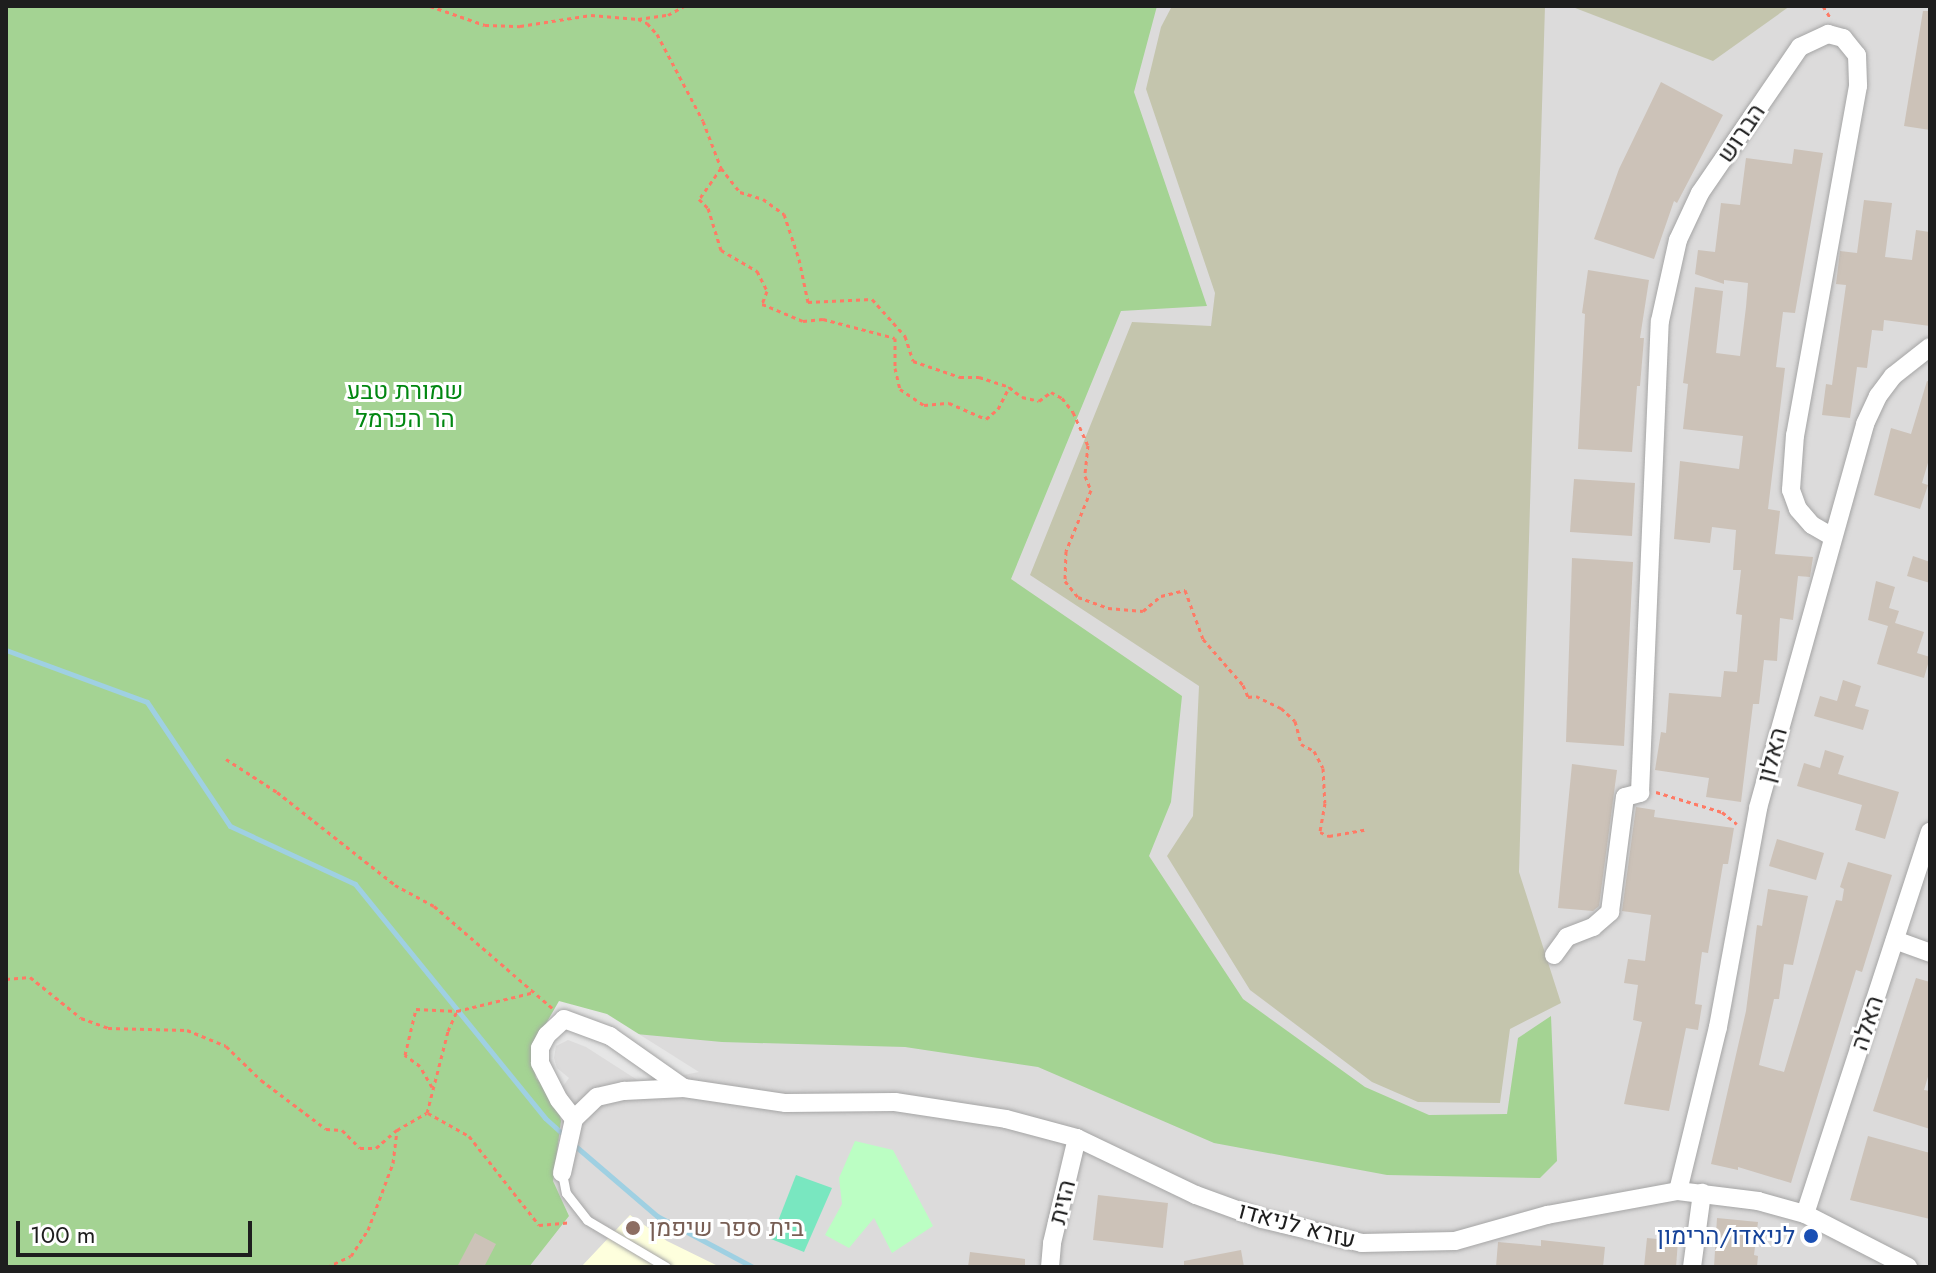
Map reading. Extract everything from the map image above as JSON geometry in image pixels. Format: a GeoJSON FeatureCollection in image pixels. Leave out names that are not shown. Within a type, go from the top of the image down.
{"type":"FeatureCollection","features":[{"type":"Feature","properties":{"kind":"street","name":"הברוש"},"geometry":{"type":"LineString","coordinates":[[1640,793],[1660,321],[1678,240],[1700,193],[1800,47],[1828,34],[1843,38],[1857,55],[1858,86],[1795,435],[1791,490],[1798,509],[1812,525],[1833,537]]}},
{"type":"Feature","properties":{"kind":"street","name":"האלון"},"geometry":{"type":"LineString","coordinates":[[1678,1191],[1718,1027],[1752,837],[1865,424],[1878,396],[1893,376],[1930,347]]}},
{"type":"Feature","properties":{"kind":"street"},"geometry":{"type":"LineString","coordinates":[[1554,955],[1567,937],[1593,927],[1610,912],[1625,797],[1640,793]]}},
{"type":"Feature","properties":{"kind":"street","name":"האלה"},"geometry":{"type":"LineString","coordinates":[[1805,1214],[1930,832]]}},
{"type":"Feature","properties":{"kind":"street"},"geometry":{"type":"LineString","coordinates":[[1895,940],[1930,953]]}},
{"type":"Feature","properties":{"kind":"street"},"geometry":{"type":"LineString","coordinates":[[562,1173],[574,1119],[559,1100],[540,1063],[540,1048],[564,1019]]}},
{"type":"Feature","properties":{"kind":"street","name":"עזרא לניאדו"},"geometry":{"type":"LineString","coordinates":[[564,1019],[610,1036],[684,1088]]}},
{"type":"Feature","properties":{"kind":"street","name":"עזרא לניאדו"},"geometry":{"type":"LineString","coordinates":[[574,1119],[597,1097],[624,1091],[684,1088],[786,1103],[895,1102],[1006,1119],[1077,1138],[1196,1195],[1262,1219],[1362,1243],[1455,1241],[1547,1215],[1678,1191],[1758,1201],[1805,1214],[1908,1267]]}},
{"type":"Feature","properties":{"kind":"street","name":"הזית"},"geometry":{"type":"LineString","coordinates":[[1050,1267],[1052,1243],[1077,1138]]}},
{"type":"Feature","properties":{"kind":"street"},"geometry":{"type":"LineString","coordinates":[[1692,1267],[1702,1193]]}},
{"type":"Feature","properties":{"kind":"lane"},"geometry":{"type":"LineString","coordinates":[[562,1173],[566,1193],[587,1220],[666,1267]]}},
{"type":"Feature","properties":{"kind":"path"},"geometry":{"type":"LineString","coordinates":[[430,6],[485,25],[520,26],[591,15],[638,19],[668,15],[684,6]]}},
{"type":"Feature","properties":{"kind":"path"},"geometry":{"type":"LineString","coordinates":[[638,19],[657,34],[663,50],[675,63],[721,168],[740,192],[763,199],[784,214],[799,259],[808,302],[872,299],[905,336],[913,361],[960,377],[979,377],[1009,387],[1022,397],[1039,401],[1051,392],[1062,398],[1088,445],[1085,476],[1091,490],[1066,551],[1065,581],[1078,597],[1108,608],[1143,611],[1161,596],[1185,590],[1203,639],[1243,685],[1248,697],[1256,696],[1281,708],[1295,721],[1301,744],[1314,751],[1323,768],[1325,791],[1320,832],[1329,836],[1364,830]]}},
{"type":"Feature","properties":{"kind":"path"},"geometry":{"type":"LineString","coordinates":[[721,168],[699,199],[708,208],[721,250],[757,271],[767,291],[762,304],[803,321],[823,319],[895,338],[895,368],[900,389],[924,405],[935,401],[949,403],[986,419],[998,409],[1009,387]]}},
{"type":"Feature","properties":{"kind":"path"},"geometry":{"type":"LineString","coordinates":[[226,759],[277,792],[395,885],[434,906],[564,1019]]}},
{"type":"Feature","properties":{"kind":"path"},"geometry":{"type":"LineString","coordinates":[[1640,793],[1647,790],[1682,798],[1722,812],[1752,837]]}},
{"type":"Feature","properties":{"kind":"path"},"geometry":{"type":"LineString","coordinates":[[6,979],[30,977],[81,1018],[108,1028],[187,1030],[226,1046],[261,1080],[326,1129],[342,1130],[360,1148],[376,1148],[397,1130],[427,1113],[457,1011]]}},
{"type":"Feature","properties":{"kind":"path"},"geometry":{"type":"LineString","coordinates":[[433,1088],[420,1066],[405,1055],[416,1009],[457,1011],[535,992]]}},
{"type":"Feature","properties":{"kind":"path"},"geometry":{"type":"LineString","coordinates":[[427,1113],[469,1136],[539,1225],[587,1220]]}},
{"type":"Feature","properties":{"kind":"path"},"geometry":{"type":"LineString","coordinates":[[328,1266],[351,1256],[368,1230],[393,1163],[397,1130]]}},
{"type":"Feature","properties":{"kind":"path"},"geometry":{"type":"LineString","coordinates":[[328,1266],[334,1267]]}},
{"type":"Feature","properties":{"kind":"path"},"geometry":{"type":"LineString","coordinates":[[363,1267],[375,1267]]}},
{"type":"Feature","properties":{"kind":"shaded area"},"geometry":{"type":"Polygon","coordinates":[[[834,6],[1930,6],[1930,1267],[340,1267],[834,6]]]}},
{"type":"Feature","properties":{"kind":"shaded area"},"geometry":{"type":"Polygon","coordinates":[[[1172,6],[1545,6],[1519,872],[1561,1003],[1510,1029],[1500,1103],[1418,1102],[1372,1082],[1250,990],[1167,856],[1193,816],[1199,686],[1030,575],[1132,322],[1211,326],[1215,293],[1146,89],[1161,27],[1172,6]]]}},
{"type":"Feature","properties":{"kind":"shaded area"},"geometry":{"type":"Polygon","coordinates":[[[1570,6],[1790,6],[1713,61],[1570,6]]]}},
{"type":"Feature","properties":{"kind":"shaded area"},"geometry":{"type":"Polygon","coordinates":[[[559,1001],[607,1014],[699,1072],[642,1083],[586,1047],[568,1040],[556,1046],[554,1058],[557,1068],[569,1078],[555,1097],[536,1078],[533,1063],[540,1034],[559,1001]]]}},
{"type":"Feature","properties":{"kind":"shaded area","name":"בית ספר שיפמן"},"geometry":{"type":"Polygon","coordinates":[[[630,1215],[667,1241],[720,1267],[581,1267],[630,1215]]]}},
{"type":"Feature","properties":{"kind":"green space","name":"שמורת טבע הר הכרמל"},"geometry":{"type":"Polygon","coordinates":[[[6,6],[1157,6],[1134,92],[1207,306],[1121,311],[1011,579],[1182,696],[1171,802],[1149,856],[1243,999],[1365,1087],[1429,1115],[1507,1114],[1518,1038],[1551,1016],[1557,1161],[1540,1178],[1387,1175],[1214,1143],[1038,1067],[905,1047],[722,1042],[582,1029],[545,1049],[561,1121],[553,1181],[569,1216],[529,1267],[6,1267],[6,6]]]}},
{"type":"Feature","properties":{"kind":"green space"},"geometry":{"type":"Polygon","coordinates":[[[855,1141],[893,1150],[933,1226],[892,1253],[874,1218],[849,1248],[825,1235],[842,1204],[839,1178],[855,1141]]]}},
{"type":"Feature","properties":{"kind":"green space"},"geometry":{"type":"Polygon","coordinates":[[[796,1175],[832,1188],[804,1252],[771,1239],[796,1175]]]}},
{"type":"Feature","properties":{"kind":"building"},"geometry":{"type":"Polygon","coordinates":[[[1923,11],[1930,11],[1930,130],[1904,126],[1923,11]]]}},
{"type":"Feature","properties":{"kind":"building"},"geometry":{"type":"Polygon","coordinates":[[[1661,82],[1723,115],[1677,203],[1674,201],[1654,259],[1594,239],[1619,169],[1661,82]]]}},
{"type":"Feature","properties":{"kind":"building"},"geometry":{"type":"Polygon","coordinates":[[[1794,149],[1823,153],[1795,313],[1783,312],[1776,367],[1785,368],[1768,509],[1780,511],[1775,554],[1813,557],[1810,577],[1798,576],[1793,620],[1780,618],[1777,661],[1764,660],[1759,704],[1753,704],[1741,802],[1706,797],[1709,778],[1655,770],[1661,732],[1666,733],[1669,693],[1721,697],[1724,671],[1737,672],[1742,615],[1736,614],[1741,570],[1733,570],[1736,530],[1712,527],[1710,543],[1674,539],[1680,461],[1739,469],[1743,436],[1683,429],[1688,384],[1683,383],[1695,287],[1723,291],[1716,353],[1740,356],[1746,307],[1748,283],[1724,280],[1724,284],[1695,274],[1698,250],[1715,252],[1721,203],[1740,205],[1746,158],[1792,164],[1794,149]]]}},
{"type":"Feature","properties":{"kind":"building"},"geometry":{"type":"Polygon","coordinates":[[[1864,200],[1892,203],[1885,257],[1912,260],[1916,230],[1930,232],[1930,326],[1884,320],[1883,331],[1872,330],[1867,368],[1857,367],[1850,418],[1822,415],[1826,384],[1832,385],[1846,285],[1836,284],[1840,251],[1857,253],[1864,200]]]}},
{"type":"Feature","properties":{"kind":"building"},"geometry":{"type":"Polygon","coordinates":[[[1588,270],[1649,280],[1640,338],[1644,338],[1632,452],[1578,449],[1585,314],[1582,313],[1588,270]]]}},
{"type":"Feature","properties":{"kind":"building"},"geometry":{"type":"Polygon","coordinates":[[[1927,381],[1930,382],[1930,456],[1922,483],[1928,485],[1920,509],[1874,495],[1891,428],[1911,434],[1927,381]]]}},
{"type":"Feature","properties":{"kind":"building"},"geometry":{"type":"Polygon","coordinates":[[[1574,479],[1635,483],[1632,536],[1570,532],[1574,479]]]}},
{"type":"Feature","properties":{"kind":"building"},"geometry":{"type":"Polygon","coordinates":[[[1913,556],[1930,562],[1930,583],[1907,576],[1913,556]]]}},
{"type":"Feature","properties":{"kind":"building"},"geometry":{"type":"Polygon","coordinates":[[[1572,558],[1633,562],[1624,746],[1566,742],[1572,558]]]}},
{"type":"Feature","properties":{"kind":"building"},"geometry":{"type":"Polygon","coordinates":[[[1876,581],[1895,587],[1889,608],[1899,611],[1895,623],[1924,632],[1917,653],[1930,657],[1924,678],[1877,664],[1888,626],[1868,620],[1876,581]]]}},
{"type":"Feature","properties":{"kind":"building"},"geometry":{"type":"Polygon","coordinates":[[[1843,680],[1861,686],[1855,706],[1869,710],[1863,730],[1814,716],[1820,696],[1837,701],[1843,680]]]}},
{"type":"Feature","properties":{"kind":"building"},"geometry":{"type":"Polygon","coordinates":[[[1825,750],[1844,756],[1838,774],[1899,792],[1885,839],[1855,830],[1862,805],[1797,786],[1804,763],[1820,768],[1825,750]]]}},
{"type":"Feature","properties":{"kind":"building"},"geometry":{"type":"Polygon","coordinates":[[[1572,764],[1617,770],[1599,906],[1593,911],[1558,908],[1572,764]]]}},
{"type":"Feature","properties":{"kind":"building"},"geometry":{"type":"Polygon","coordinates":[[[1636,807],[1655,810],[1654,817],[1734,828],[1728,864],[1723,864],[1708,953],[1702,952],[1695,1004],[1702,1005],[1698,1030],[1686,1028],[1669,1111],[1624,1104],[1642,1022],[1633,1020],[1638,985],[1624,983],[1628,959],[1645,961],[1651,915],[1622,911],[1636,807]]]}},
{"type":"Feature","properties":{"kind":"building"},"geometry":{"type":"Polygon","coordinates":[[[1777,839],[1824,853],[1816,880],[1769,866],[1777,839]]]}},
{"type":"Feature","properties":{"kind":"building"},"geometry":{"type":"Polygon","coordinates":[[[1848,862],[1892,875],[1862,972],[1856,970],[1791,1183],[1738,1167],[1738,1170],[1711,1164],[1746,1011],[1757,925],[1762,926],[1768,889],[1808,896],[1793,965],[1784,964],[1779,999],[1774,999],[1759,1065],[1784,1072],[1836,900],[1842,901],[1844,889],[1840,887],[1848,862]]]}},
{"type":"Feature","properties":{"kind":"building"},"geometry":{"type":"Polygon","coordinates":[[[1916,978],[1930,982],[1930,1070],[1924,1090],[1930,1091],[1930,1129],[1873,1111],[1916,978]]]}},
{"type":"Feature","properties":{"kind":"building"},"geometry":{"type":"Polygon","coordinates":[[[1868,1136],[1930,1153],[1930,1219],[1850,1200],[1868,1136]]]}},
{"type":"Feature","properties":{"kind":"building"},"geometry":{"type":"Polygon","coordinates":[[[1098,1195],[1168,1203],[1163,1248],[1093,1240],[1098,1195]]]}},
{"type":"Feature","properties":{"kind":"building"},"geometry":{"type":"Polygon","coordinates":[[[1717,1218],[1758,1222],[1754,1255],[1758,1256],[1757,1267],[1714,1267],[1717,1218]]]}},
{"type":"Feature","properties":{"kind":"building"},"geometry":{"type":"Polygon","coordinates":[[[475,1233],[496,1244],[484,1267],[457,1267],[475,1233]]]}},
{"type":"Feature","properties":{"kind":"building"},"geometry":{"type":"Polygon","coordinates":[[[1647,1238],[1678,1241],[1676,1267],[1644,1267],[1647,1238]]]}},
{"type":"Feature","properties":{"kind":"building"},"geometry":{"type":"Polygon","coordinates":[[[1541,1240],[1605,1247],[1603,1267],[1496,1267],[1498,1242],[1541,1246],[1541,1240]]]}},
{"type":"Feature","properties":{"kind":"building"},"geometry":{"type":"Polygon","coordinates":[[[1241,1250],[1244,1267],[1184,1267],[1184,1261],[1241,1250]]]}},
{"type":"Feature","properties":{"kind":"building"},"geometry":{"type":"Polygon","coordinates":[[[970,1252],[1025,1259],[1025,1267],[968,1267],[970,1252]]]}},
{"type":"Feature","properties":{"kind":"waterway"},"geometry":{"type":"LineString","coordinates":[[6,650],[147,702],[230,826],[355,884],[545,1118],[566,1137]]}},
{"type":"Feature","properties":{"kind":"waterway"},"geometry":{"type":"LineString","coordinates":[[573,1144],[657,1216],[753,1267]]}},
{"type":"Feature","properties":{"kind":"place","name":"בית ספר שיפמן"},"geometry":{"type":"Point","coordinates":[633,1228]}},
{"type":"Feature","properties":{"kind":"place","name":"לניאדו/הרימון"},"geometry":{"type":"Point","coordinates":[1811,1236]}}]}
